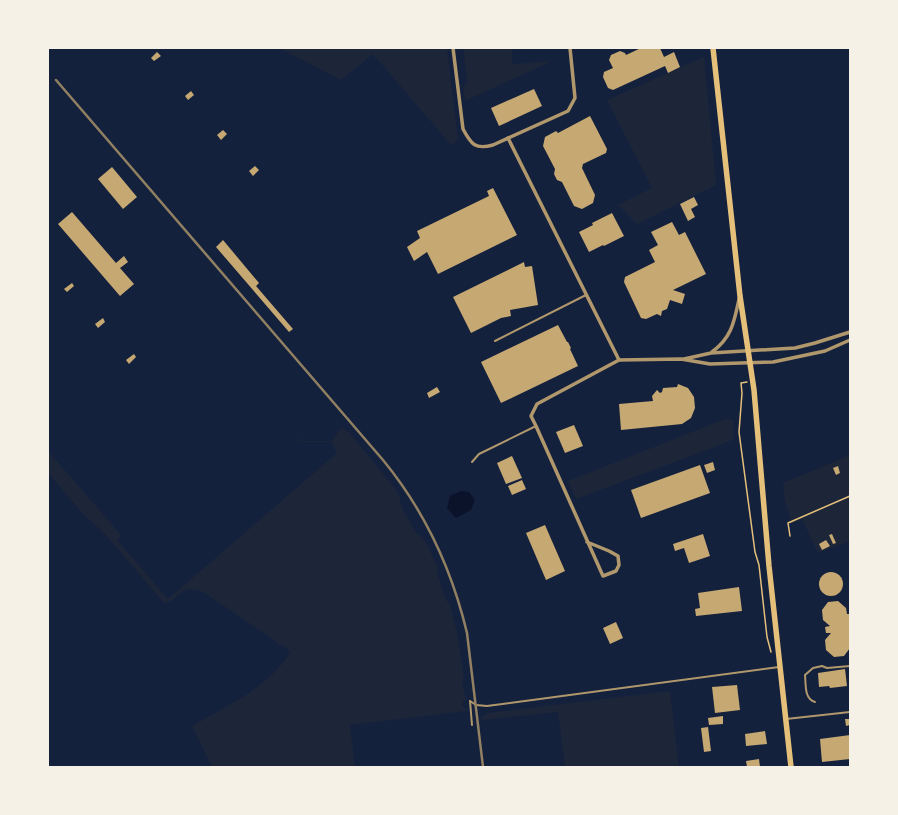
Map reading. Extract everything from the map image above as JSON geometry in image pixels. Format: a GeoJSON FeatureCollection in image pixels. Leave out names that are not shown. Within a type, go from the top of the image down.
{"type":"FeatureCollection","features":[{"type":"Feature","properties":{"kind":"main road"},"geometry":{"type":"LineString","coordinates":[[713,48],[740,296],[754,390],[767,544],[790,767]]}},
{"type":"Feature","properties":{"kind":"street"},"geometry":{"type":"LineString","coordinates":[[453,48],[463,129],[469,141],[475,146],[484,147],[508,138],[568,110],[576,98],[570,48]]}},
{"type":"Feature","properties":{"kind":"street"},"geometry":{"type":"LineString","coordinates":[[508,138],[619,360]]}},
{"type":"Feature","properties":{"kind":"street"},"geometry":{"type":"LineString","coordinates":[[711,353],[720,346],[732,329],[740,296]]}},
{"type":"Feature","properties":{"kind":"street"},"geometry":{"type":"LineString","coordinates":[[587,542],[618,556],[620,565],[616,571],[603,576],[587,542],[532,416],[537,404],[619,360],[681,359],[711,353],[795,348],[850,332]]}},
{"type":"Feature","properties":{"kind":"street"},"geometry":{"type":"LineString","coordinates":[[681,359],[710,364],[750,364],[773,362],[825,351],[850,340]]}},
{"type":"Feature","properties":{"kind":"lane"},"geometry":{"type":"LineString","coordinates":[[494,341],[586,295]]}},
{"type":"Feature","properties":{"kind":"lane"},"geometry":{"type":"LineString","coordinates":[[472,462],[479,454],[536,426]]}},
{"type":"Feature","properties":{"kind":"lane"},"geometry":{"type":"LineString","coordinates":[[472,725],[470,701],[476,705],[487,706],[780,666]]}},
{"type":"Feature","properties":{"kind":"lane"},"geometry":{"type":"LineString","coordinates":[[815,702],[807,697],[805,675],[812,668],[822,666],[827,668],[850,666]]}},
{"type":"Feature","properties":{"kind":"lane"},"geometry":{"type":"LineString","coordinates":[[785,719],[850,712]]}},
{"type":"Feature","properties":{"kind":"path"},"geometry":{"type":"LineString","coordinates":[[741,383],[742,393],[739,432],[755,552],[760,565],[767,637],[770,652],[778,654]]}},
{"type":"Feature","properties":{"kind":"path"},"geometry":{"type":"LineString","coordinates":[[790,536],[788,523],[850,496]]}},
{"type":"Feature","properties":{"kind":"shaded area"},"geometry":{"type":"Polygon","coordinates":[[[279,48],[447,48],[458,140],[451,145],[373,54],[341,80],[279,48]]]}},
{"type":"Feature","properties":{"kind":"shaded area"},"geometry":{"type":"Polygon","coordinates":[[[463,48],[512,48],[512,64],[552,61],[465,101],[463,87],[467,82],[463,48]]]}},
{"type":"Feature","properties":{"kind":"shaded area"},"geometry":{"type":"Polygon","coordinates":[[[704,57],[716,184],[708,190],[705,190],[637,224],[618,205],[652,188],[607,100],[704,57]]]}},
{"type":"Feature","properties":{"kind":"shaded area"},"geometry":{"type":"Polygon","coordinates":[[[725,419],[733,420],[733,440],[576,499],[568,481],[725,419]]]}},
{"type":"Feature","properties":{"kind":"shaded area"},"geometry":{"type":"Polygon","coordinates":[[[341,428],[349,432],[398,492],[402,508],[416,533],[422,537],[427,544],[438,568],[437,574],[446,600],[450,604],[458,637],[464,679],[462,683],[466,699],[462,703],[463,707],[467,709],[467,711],[350,725],[355,767],[212,767],[192,726],[246,695],[270,676],[290,653],[285,647],[278,645],[274,640],[203,592],[188,589],[180,593],[169,602],[164,603],[105,534],[85,516],[48,473],[48,451],[122,536],[117,540],[168,599],[337,453],[332,442],[299,442],[292,433],[300,441],[332,441],[341,428]]]}},
{"type":"Feature","properties":{"kind":"shaded area"},"geometry":{"type":"Polygon","coordinates":[[[850,455],[850,541],[818,553],[802,519],[792,524],[785,501],[783,483],[850,455]]]}},
{"type":"Feature","properties":{"kind":"shaded area"},"geometry":{"type":"Polygon","coordinates":[[[461,491],[469,492],[475,500],[471,510],[456,518],[447,508],[450,496],[461,491]]]}},
{"type":"Feature","properties":{"kind":"shaded area"},"geometry":{"type":"Polygon","coordinates":[[[670,691],[679,767],[565,767],[558,712],[483,720],[481,718],[488,713],[670,691]]]}},
{"type":"Feature","properties":{"kind":"building"},"geometry":{"type":"Polygon","coordinates":[[[641,48],[660,48],[664,57],[674,52],[680,67],[668,73],[665,66],[613,90],[608,88],[603,77],[604,72],[613,68],[609,60],[611,55],[620,51],[626,55],[641,48]]]}},
{"type":"Feature","properties":{"kind":"building"},"geometry":{"type":"Polygon","coordinates":[[[157,52],[161,56],[154,61],[151,58],[157,52]]]}},
{"type":"Feature","properties":{"kind":"building"},"geometry":{"type":"Polygon","coordinates":[[[534,89],[542,106],[499,126],[491,108],[534,89]]]}},
{"type":"Feature","properties":{"kind":"building"},"geometry":{"type":"Polygon","coordinates":[[[191,91],[194,95],[188,100],[185,96],[191,91]]]}},
{"type":"Feature","properties":{"kind":"building"},"geometry":{"type":"Polygon","coordinates":[[[590,116],[607,149],[606,153],[583,164],[582,168],[595,195],[593,203],[582,209],[574,206],[562,182],[557,180],[554,174],[555,169],[543,146],[545,137],[556,131],[558,133],[590,116]]]}},
{"type":"Feature","properties":{"kind":"building"},"geometry":{"type":"Polygon","coordinates":[[[223,130],[227,134],[221,140],[217,135],[223,130]]]}},
{"type":"Feature","properties":{"kind":"building"},"geometry":{"type":"Polygon","coordinates":[[[255,166],[259,170],[253,176],[249,171],[255,166]]]}},
{"type":"Feature","properties":{"kind":"building"},"geometry":{"type":"Polygon","coordinates":[[[112,167],[137,197],[123,209],[98,179],[112,167]]]}},
{"type":"Feature","properties":{"kind":"building"},"geometry":{"type":"Polygon","coordinates":[[[493,188],[517,235],[438,274],[427,252],[414,261],[407,247],[420,238],[417,231],[489,196],[487,191],[493,188]]]}},
{"type":"Feature","properties":{"kind":"building"},"geometry":{"type":"Polygon","coordinates":[[[694,197],[698,205],[691,209],[695,217],[688,221],[680,204],[694,197]]]}},
{"type":"Feature","properties":{"kind":"building"},"geometry":{"type":"Polygon","coordinates":[[[72,212],[116,263],[124,256],[128,262],[120,268],[134,284],[120,296],[58,224],[72,212]]]}},
{"type":"Feature","properties":{"kind":"building"},"geometry":{"type":"Polygon","coordinates":[[[612,213],[624,236],[589,252],[579,232],[593,225],[592,223],[612,213]]]}},
{"type":"Feature","properties":{"kind":"building"},"geometry":{"type":"Polygon","coordinates":[[[672,222],[679,235],[685,232],[706,274],[673,290],[685,294],[682,304],[670,300],[667,309],[662,311],[661,316],[657,314],[646,319],[641,318],[624,282],[625,277],[655,262],[649,250],[658,245],[651,232],[672,222]]]}},
{"type":"Feature","properties":{"kind":"building"},"geometry":{"type":"Polygon","coordinates":[[[223,240],[259,283],[256,286],[293,329],[289,332],[216,247],[223,240]]]}},
{"type":"Feature","properties":{"kind":"building"},"geometry":{"type":"Polygon","coordinates":[[[524,262],[525,267],[532,266],[538,305],[510,310],[511,316],[501,318],[471,333],[453,297],[524,262]]]}},
{"type":"Feature","properties":{"kind":"building"},"geometry":{"type":"Polygon","coordinates":[[[72,283],[74,286],[67,292],[64,289],[72,283]]]}},
{"type":"Feature","properties":{"kind":"building"},"geometry":{"type":"Polygon","coordinates":[[[103,318],[105,322],[98,328],[95,324],[103,318]]]}},
{"type":"Feature","properties":{"kind":"building"},"geometry":{"type":"Polygon","coordinates":[[[558,325],[571,348],[570,349],[578,366],[501,403],[481,362],[558,325]]]}},
{"type":"Feature","properties":{"kind":"building"},"geometry":{"type":"Polygon","coordinates":[[[134,354],[136,357],[129,364],[126,360],[134,354]]]}},
{"type":"Feature","properties":{"kind":"building"},"geometry":{"type":"Polygon","coordinates":[[[678,384],[688,388],[694,397],[695,408],[691,418],[682,424],[621,430],[619,404],[653,401],[652,396],[657,390],[660,393],[662,392],[663,388],[677,387],[678,384]]]}},
{"type":"Feature","properties":{"kind":"building"},"geometry":{"type":"Polygon","coordinates":[[[437,387],[440,392],[429,398],[427,393],[437,387]]]}},
{"type":"Feature","properties":{"kind":"building"},"geometry":{"type":"Polygon","coordinates":[[[574,425],[583,446],[565,453],[556,432],[574,425]]]}},
{"type":"Feature","properties":{"kind":"building"},"geometry":{"type":"Polygon","coordinates":[[[512,456],[522,478],[506,484],[497,463],[512,456]]]}},
{"type":"Feature","properties":{"kind":"building"},"geometry":{"type":"Polygon","coordinates":[[[713,462],[715,470],[707,473],[704,465],[713,462]]]}},
{"type":"Feature","properties":{"kind":"building"},"geometry":{"type":"Polygon","coordinates":[[[700,465],[710,493],[641,518],[631,490],[700,465]]]}},
{"type":"Feature","properties":{"kind":"building"},"geometry":{"type":"Polygon","coordinates":[[[838,466],[840,473],[836,475],[833,468],[838,466]]]}},
{"type":"Feature","properties":{"kind":"building"},"geometry":{"type":"Polygon","coordinates":[[[522,480],[526,489],[512,495],[508,486],[522,480]]]}},
{"type":"Feature","properties":{"kind":"building"},"geometry":{"type":"Polygon","coordinates":[[[545,525],[565,571],[546,580],[526,533],[545,525]]]}},
{"type":"Feature","properties":{"kind":"building"},"geometry":{"type":"Polygon","coordinates":[[[703,534],[710,556],[689,563],[684,548],[675,551],[673,544],[703,534]]]}},
{"type":"Feature","properties":{"kind":"building"},"geometry":{"type":"Polygon","coordinates":[[[832,534],[836,543],[833,544],[829,535],[832,534]]]}},
{"type":"Feature","properties":{"kind":"building"},"geometry":{"type":"Polygon","coordinates":[[[826,540],[830,546],[822,550],[819,544],[826,540]]]}},
{"type":"Feature","properties":{"kind":"building"},"geometry":{"type":"Polygon","coordinates":[[[826,572],[836,572],[843,579],[843,589],[836,596],[826,596],[819,589],[819,579],[826,572]]]}},
{"type":"Feature","properties":{"kind":"building"},"geometry":{"type":"Polygon","coordinates":[[[739,587],[742,611],[696,616],[695,609],[700,608],[698,593],[739,587]]]}},
{"type":"Feature","properties":{"kind":"building"},"geometry":{"type":"Polygon","coordinates":[[[838,601],[846,608],[847,614],[850,614],[850,648],[844,656],[834,657],[826,650],[825,640],[831,633],[826,633],[825,627],[830,626],[823,620],[822,610],[828,602],[838,601]]]}},
{"type":"Feature","properties":{"kind":"building"},"geometry":{"type":"Polygon","coordinates":[[[616,622],[623,638],[610,644],[603,628],[616,622]]]}},
{"type":"Feature","properties":{"kind":"building"},"geometry":{"type":"Polygon","coordinates":[[[845,669],[847,686],[830,688],[829,686],[819,687],[818,673],[845,669]]]}},
{"type":"Feature","properties":{"kind":"building"},"geometry":{"type":"Polygon","coordinates":[[[737,685],[740,710],[715,713],[712,687],[737,685]]]}},
{"type":"Feature","properties":{"kind":"building"},"geometry":{"type":"Polygon","coordinates":[[[723,716],[723,724],[709,725],[708,718],[723,716]]]}},
{"type":"Feature","properties":{"kind":"building"},"geometry":{"type":"Polygon","coordinates":[[[845,719],[850,719],[850,725],[846,726],[845,719]]]}},
{"type":"Feature","properties":{"kind":"building"},"geometry":{"type":"Polygon","coordinates":[[[708,727],[711,751],[704,752],[701,728],[708,727]]]}},
{"type":"Feature","properties":{"kind":"building"},"geometry":{"type":"Polygon","coordinates":[[[765,731],[767,744],[746,746],[745,734],[765,731]]]}},
{"type":"Feature","properties":{"kind":"building"},"geometry":{"type":"Polygon","coordinates":[[[850,735],[850,759],[822,762],[820,739],[850,735]]]}},
{"type":"Feature","properties":{"kind":"building"},"geometry":{"type":"Polygon","coordinates":[[[759,759],[760,767],[747,767],[746,761],[759,759]]]}},
{"type":"Feature","properties":{"kind":"railway"},"geometry":{"type":"LineString","coordinates":[[56,80],[383,460],[411,499],[424,520],[445,564],[461,610],[467,633],[483,767]]}}]}
